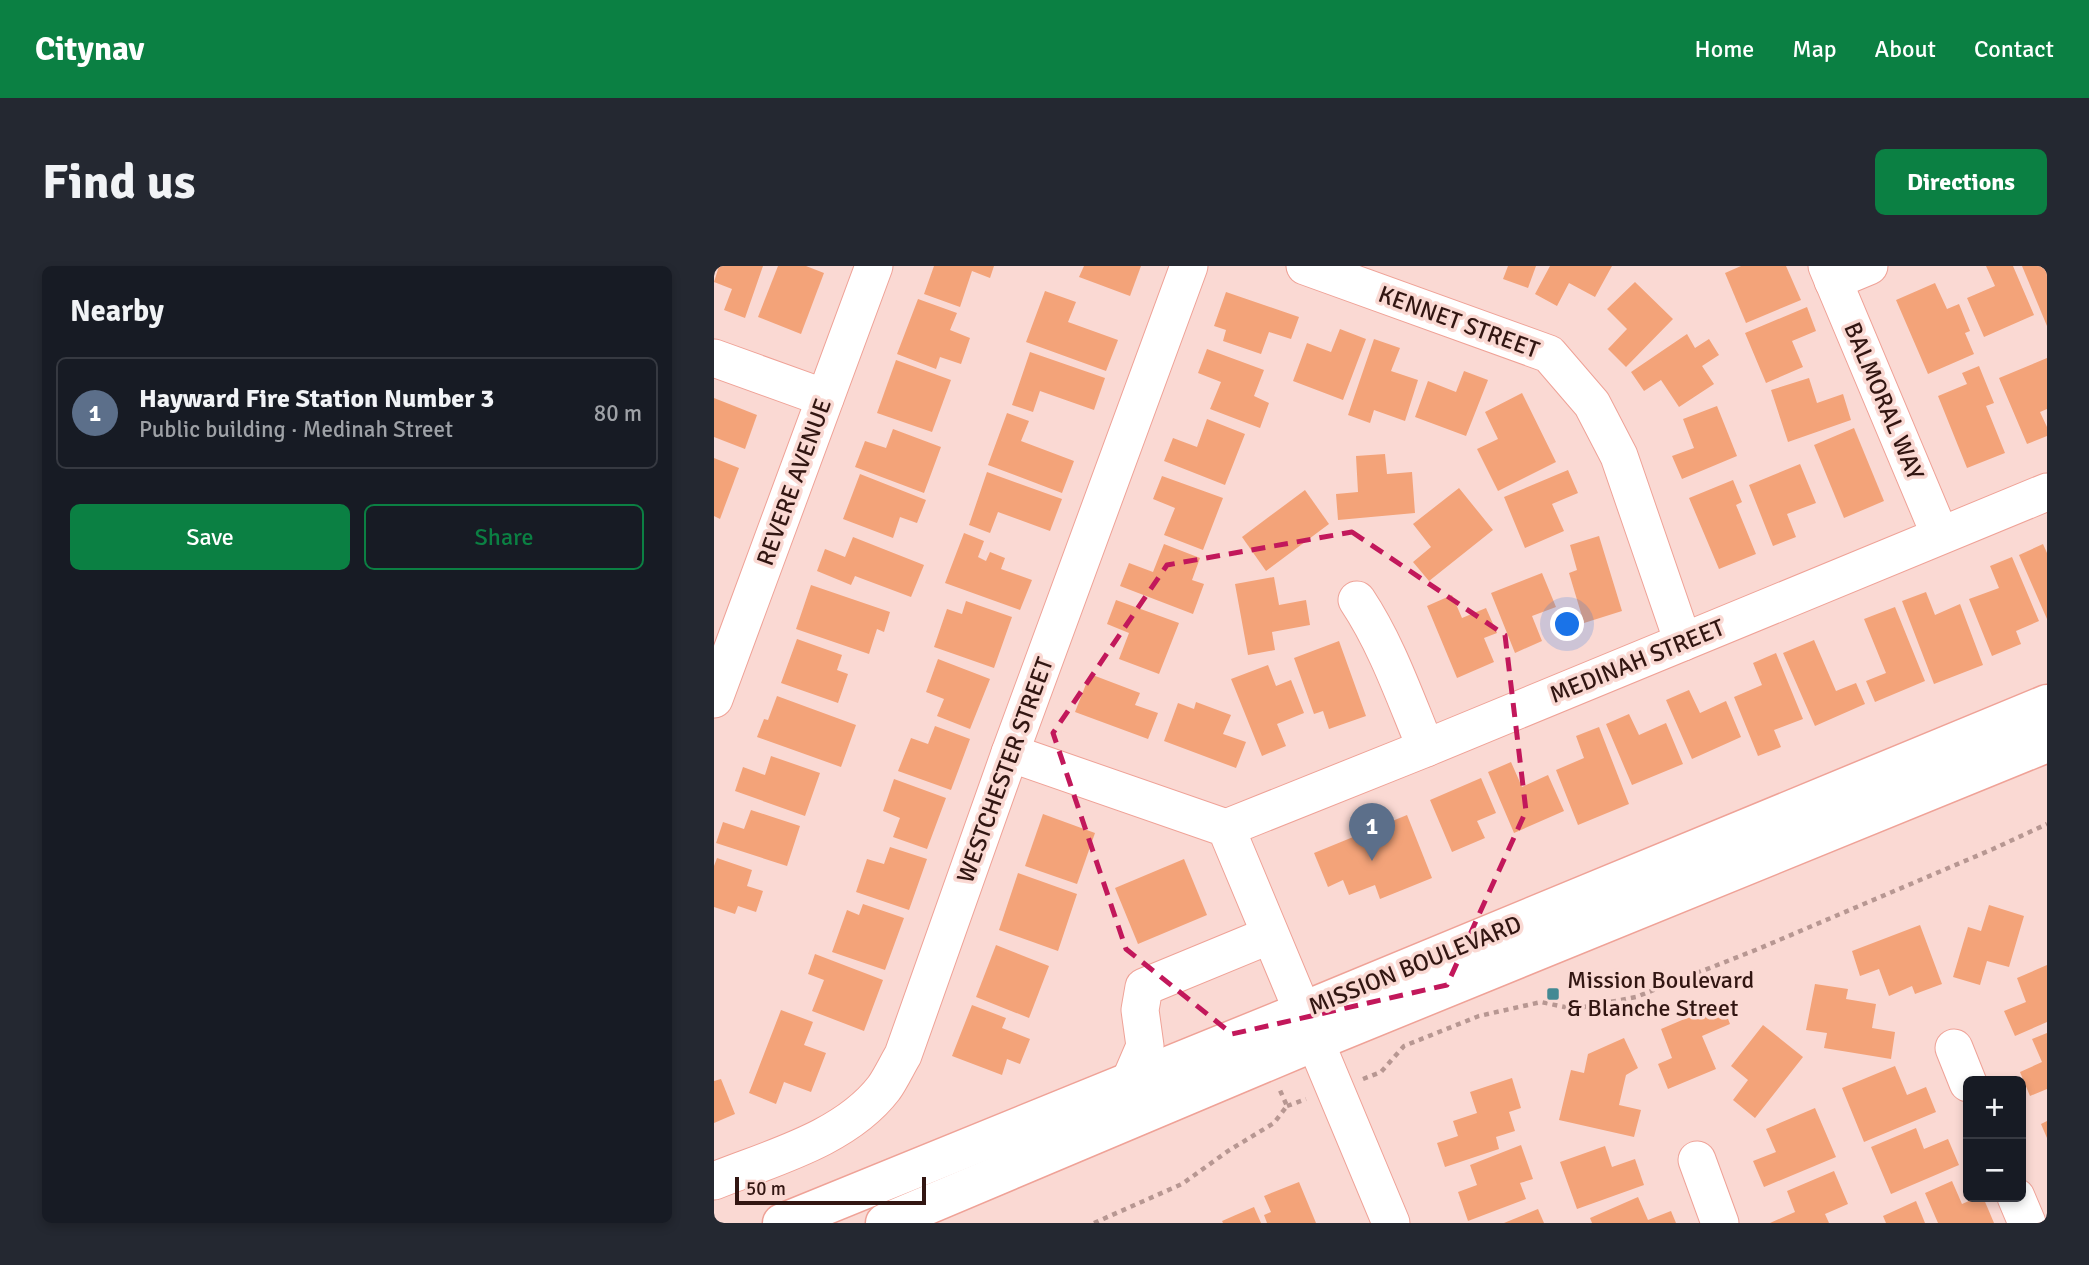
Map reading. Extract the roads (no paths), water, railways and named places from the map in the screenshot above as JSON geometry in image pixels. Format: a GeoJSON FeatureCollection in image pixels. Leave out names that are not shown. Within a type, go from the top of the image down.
{"type":"FeatureCollection","features":[{"type":"Feature","properties":{"kind":"main road","name":"MISSION BOULEVARD"},"geometry":{"type":"LineString","coordinates":[[885,1223],[1267,1062],[1308,1027],[2047,704]]}},
{"type":"Feature","properties":{"kind":"main road","name":"MISSION BOULEVARD"},"geometry":{"type":"LineString","coordinates":[[782,1223],[1130,1081],[1308,1027],[2047,743]]}},
{"type":"Feature","properties":{"kind":"street","name":"REVERE AVENUE"},"geometry":{"type":"LineString","coordinates":[[714,699],[874,266]]}},
{"type":"Feature","properties":{"kind":"street","name":"WESTCHESTER STREET"},"geometry":{"type":"LineString","coordinates":[[714,1181],[827,1136],[857,1115],[884,1088],[903,1055],[1010,753],[1189,266]]}},
{"type":"Feature","properties":{"kind":"street","name":"KENNET STREET"},"geometry":{"type":"LineString","coordinates":[[1306,266],[1549,354],[1592,404],[1619,456],[1683,642]]}},
{"type":"Feature","properties":{"kind":"street"},"geometry":{"type":"LineString","coordinates":[[1830,273],[1869,266]]}},
{"type":"Feature","properties":{"kind":"street","name":"BALMORAL WAY"},"geometry":{"type":"LineString","coordinates":[[1830,273],[1940,536]]}},
{"type":"Feature","properties":{"kind":"street"},"geometry":{"type":"LineString","coordinates":[[714,358],[825,398]]}},
{"type":"Feature","properties":{"kind":"street","name":"MEDINAH STREET"},"geometry":{"type":"LineString","coordinates":[[1226,828],[2047,492]]}},
{"type":"Feature","properties":{"kind":"street"},"geometry":{"type":"LineString","coordinates":[[1357,600],[1384,648],[1426,748]]}},
{"type":"Feature","properties":{"kind":"street"},"geometry":{"type":"LineString","coordinates":[[1010,753],[1226,828],[1391,1223]]}},
{"type":"Feature","properties":{"kind":"street"},"geometry":{"type":"LineString","coordinates":[[1130,1081],[1145,1046],[1140,1010],[1144,987],[1270,935]]}},
{"type":"Feature","properties":{"kind":"street"},"geometry":{"type":"LineString","coordinates":[[1954,1048],[1965,1076]]}},
{"type":"Feature","properties":{"kind":"street"},"geometry":{"type":"LineString","coordinates":[[1697,1160],[1720,1223]]}},
{"type":"Feature","properties":{"kind":"street"},"geometry":{"type":"LineString","coordinates":[[2018,1202],[2027,1223]]}},
{"type":"Feature","properties":{"kind":"place","name":"Hayward Fire Station Number 3"},"geometry":{"type":"Point","coordinates":[1372,861]}},
{"type":"Feature","properties":{"kind":"place","name":"Mission Boulevard & Blanche Street"},"geometry":{"type":"Point","coordinates":[1553,994]}}]}
